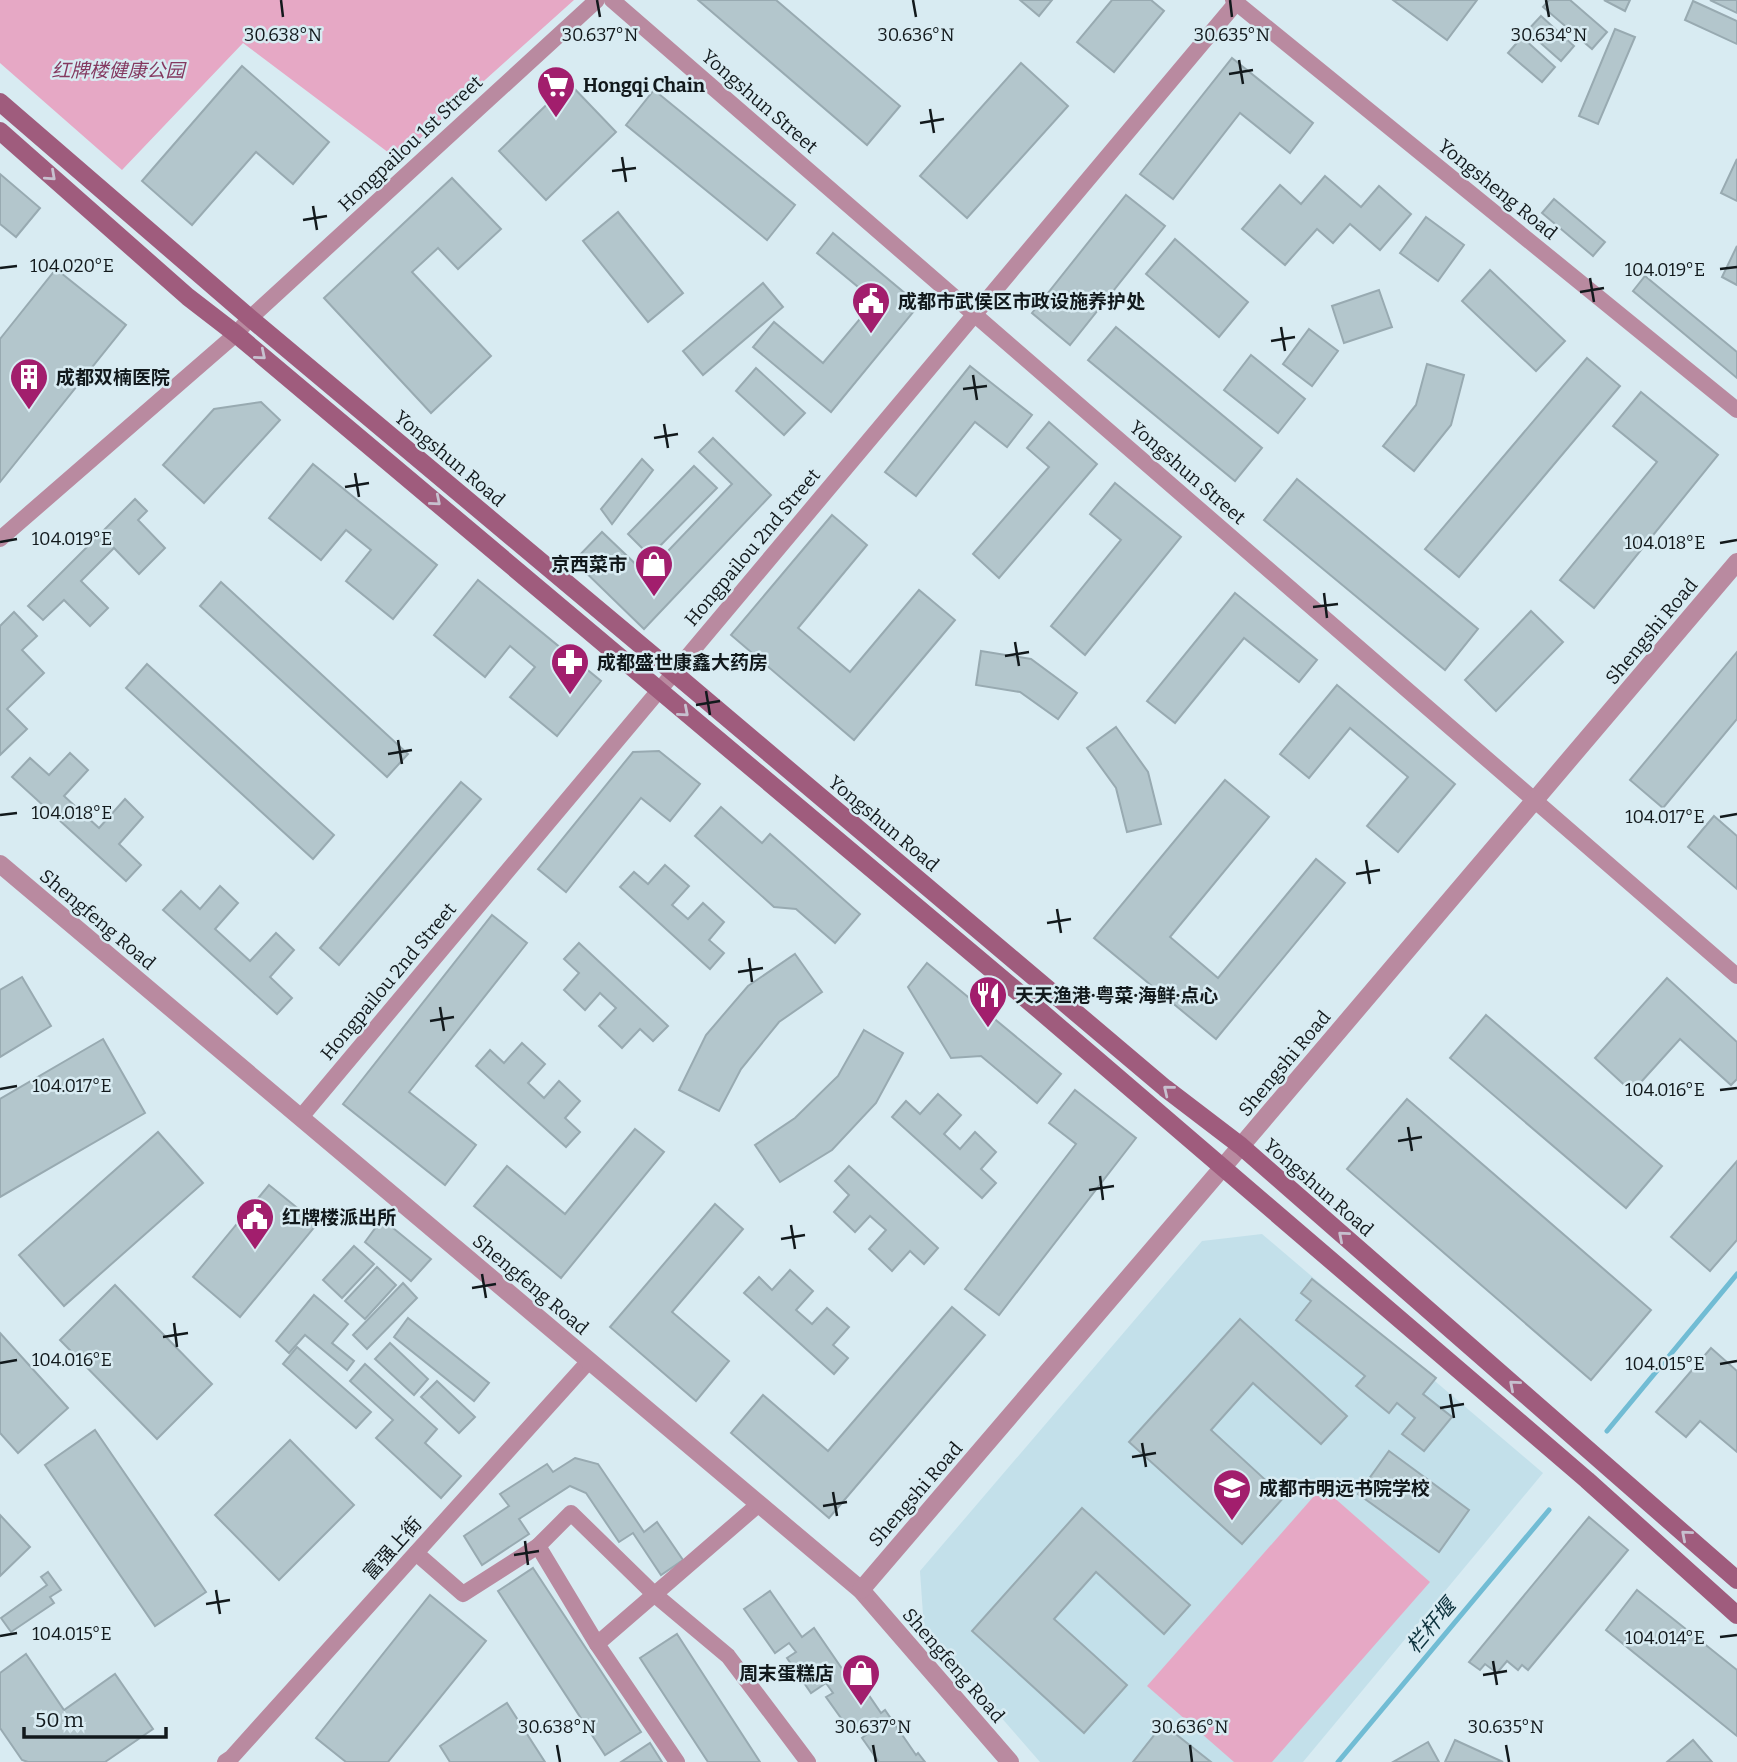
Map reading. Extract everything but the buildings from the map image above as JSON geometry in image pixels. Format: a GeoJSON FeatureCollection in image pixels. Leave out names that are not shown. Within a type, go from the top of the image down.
{"type":"FeatureCollection","features":[{"type":"Feature","properties":{"kind":"main road","name":"Yongshun Road"},"geometry":{"type":"LineString","coordinates":[[0,102],[250,318],[1165,1088],[1241,1146],[1737,1580]]}},
{"type":"Feature","properties":{"kind":"main road"},"geometry":{"type":"LineString","coordinates":[[0,131],[188,297],[236,334],[1031,1003],[1587,1480],[1737,1615]]}},
{"type":"Feature","properties":{"kind":"street","name":"Hongpailou 1st Street"},"geometry":{"type":"LineString","coordinates":[[0,539],[236,334],[250,318],[597,0]]}},
{"type":"Feature","properties":{"kind":"street","name":"Yongshun Street"},"geometry":{"type":"LineString","coordinates":[[612,0],[1737,976]]}},
{"type":"Feature","properties":{"kind":"street","name":"Hongpailou 2nd Street"},"geometry":{"type":"LineString","coordinates":[[301,1118],[1235,1]]}},
{"type":"Feature","properties":{"kind":"street","name":"Yongsheng Road"},"geometry":{"type":"LineString","coordinates":[[1235,1],[1737,410]]}},
{"type":"Feature","properties":{"kind":"street","name":"Shengshi Road"},"geometry":{"type":"LineString","coordinates":[[861,1590],[1737,562]]}},
{"type":"Feature","properties":{"kind":"street","name":"Shengfeng Road"},"geometry":{"type":"LineString","coordinates":[[0,864],[861,1590],[1010,1762]]}},
{"type":"Feature","properties":{"kind":"street","name":"富强上街"},"geometry":{"type":"LineString","coordinates":[[225,1762],[589,1361]]}},
{"type":"Feature","properties":{"kind":"street"},"geometry":{"type":"LineString","coordinates":[[597,1644],[759,1504]]}},
{"type":"Feature","properties":{"kind":"street"},"geometry":{"type":"LineString","coordinates":[[416,1553],[463,1594],[538,1546],[571,1513],[654,1594],[728,1656],[808,1762]]}},
{"type":"Feature","properties":{"kind":"street"},"geometry":{"type":"LineString","coordinates":[[538,1546],[597,1644],[677,1762]]}},
{"type":"Feature","properties":{"kind":"shaded area","name":"成都市明远书院学校"},"geometry":{"type":"Polygon","coordinates":[[[1262,1234],[1543,1473],[1303,1762],[1040,1762],[924,1629],[920,1571],[1202,1241],[1262,1234]]]}},
{"type":"Feature","properties":{"kind":"green space","name":"红牌楼健康公园"},"geometry":{"type":"Polygon","coordinates":[[[0,0],[574,0],[397,159],[243,43],[122,170],[0,63],[0,0]]]}},
{"type":"Feature","properties":{"kind":"green space"},"geometry":{"type":"Polygon","coordinates":[[[1322,1487],[1430,1582],[1272,1762],[1234,1762],[1147,1686],[1322,1487]]]}},
{"type":"Feature","properties":{"kind":"waterway","name":"栏杆堰"},"geometry":{"type":"LineString","coordinates":[[1607,1431],[1737,1274]]}},
{"type":"Feature","properties":{"kind":"waterway","name":"栏杆堰"},"geometry":{"type":"LineString","coordinates":[[1338,1762],[1549,1510]]}},
{"type":"Feature","properties":{"kind":"place","name":"Hongqi Chain"},"geometry":{"type":"Point","coordinates":[556,119]}},
{"type":"Feature","properties":{"kind":"place","name":"成都市武侯区市政设施养护处"},"geometry":{"type":"Point","coordinates":[871,335]}},
{"type":"Feature","properties":{"kind":"place","name":"成都双楠医院"},"geometry":{"type":"Point","coordinates":[29,411]}},
{"type":"Feature","properties":{"kind":"place","name":"京西菜市"},"geometry":{"type":"Point","coordinates":[654,598]}},
{"type":"Feature","properties":{"kind":"place","name":"成都盛世康鑫大药房"},"geometry":{"type":"Point","coordinates":[570,696]}},
{"type":"Feature","properties":{"kind":"place","name":"天天渔港·粤菜·海鲜·点心"},"geometry":{"type":"Point","coordinates":[988,1029]}},
{"type":"Feature","properties":{"kind":"place","name":"红牌楼派出所"},"geometry":{"type":"Point","coordinates":[255,1251]}},
{"type":"Feature","properties":{"kind":"place","name":"成都市明远书院学校"},"geometry":{"type":"Point","coordinates":[1232,1522]}},
{"type":"Feature","properties":{"kind":"place","name":"周末蛋糕店"},"geometry":{"type":"Point","coordinates":[861,1707]}}]}
